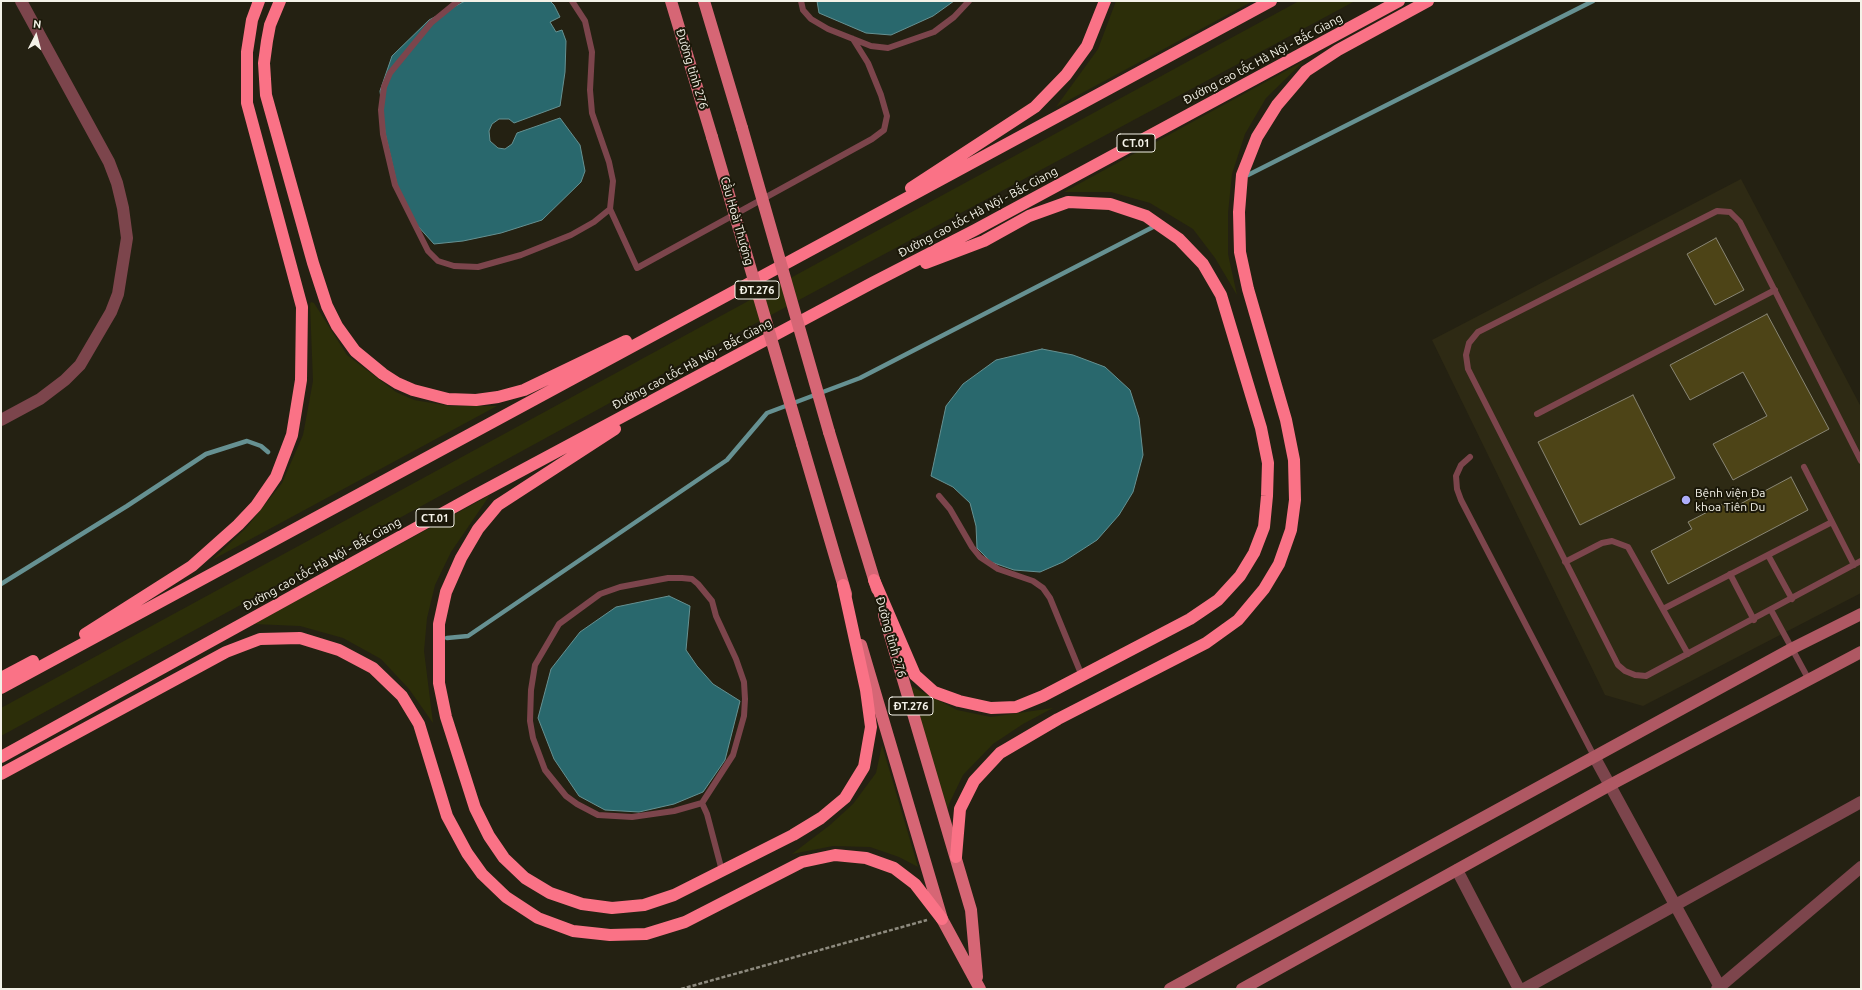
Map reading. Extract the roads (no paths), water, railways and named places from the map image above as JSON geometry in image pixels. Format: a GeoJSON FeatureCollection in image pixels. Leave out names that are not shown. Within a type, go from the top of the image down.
{"type":"FeatureCollection","features":[{"type":"Feature","properties":{"kind":"highway"},"geometry":{"type":"LineString","coordinates":[[1,678],[84,634],[192,566],[238,525],[256,506],[276,476],[289,445],[299,400],[303,324],[302,306],[248,103],[247,52],[252,20],[259,1]]}},
{"type":"Feature","properties":{"kind":"highway"},"geometry":{"type":"LineString","coordinates":[[280,1],[270,25],[267,42],[264,63],[266,95],[313,263],[327,306],[348,341],[368,364],[397,383],[429,394],[455,399],[476,400],[498,397],[524,390],[613,346],[686,316]]}},
{"type":"Feature","properties":{"kind":"highway"},"geometry":{"type":"LineString","coordinates":[[835,238],[1035,108],[1066,74],[1087,46],[1104,1]]}},
{"type":"Feature","properties":{"kind":"highway"},"geometry":{"type":"LineString","coordinates":[[1,688],[686,316],[835,238],[1271,1]]}},
{"type":"Feature","properties":{"kind":"highway","name":"Đường cao tốc Hà Nội - Bắc Giang"},"geometry":{"type":"LineString","coordinates":[[1,757],[474,496],[872,283],[976,230],[1399,1]]}},
{"type":"Feature","properties":{"kind":"highway"},"geometry":{"type":"LineString","coordinates":[[956,857],[960,809],[974,780],[1000,753],[1058,719],[1206,642],[1238,620],[1264,589],[1280,564],[1291,530],[1295,500],[1294,460],[1286,420],[1248,289],[1240,252],[1239,212],[1242,175],[1257,138],[1277,105],[1306,70],[1338,50],[1428,1]]}},
{"type":"Feature","properties":{"kind":"highway"},"geometry":{"type":"LineString","coordinates":[[872,283],[984,241],[1029,216],[1068,202],[1110,204],[1146,216],[1179,239],[1203,264],[1221,295],[1261,428],[1268,463],[1268,496],[1264,527],[1254,554],[1240,576],[1218,600],[1190,619],[1043,696],[1016,707],[991,708],[959,701],[934,692],[915,675],[874,580]]}},
{"type":"Feature","properties":{"kind":"highway"},"geometry":{"type":"LineString","coordinates":[[678,388],[498,505],[478,529],[461,558],[446,592],[439,624],[439,684],[446,717],[475,808],[489,836],[504,858],[525,878],[557,895],[582,904],[612,908],[644,905],[674,895],[793,835],[821,818],[845,798],[864,767],[871,727],[866,690],[843,585]]}},
{"type":"Feature","properties":{"kind":"highway"},"geometry":{"type":"LineString","coordinates":[[1,774],[226,652],[260,639],[300,638],[339,650],[373,668],[402,696],[420,724],[447,816],[467,853],[482,874],[506,897],[538,918],[573,931],[610,936],[646,934],[685,922],[802,862],[835,855],[866,858],[894,868],[915,884],[941,918]]}},
{"type":"Feature","properties":{"kind":"main road","name":"Đường tỉnh 276"},"geometry":{"type":"LineString","coordinates":[[671,1],[712,137]]}},
{"type":"Feature","properties":{"kind":"main road","name":"Đường tỉnh 276"},"geometry":{"type":"LineString","coordinates":[[704,1],[829,432],[972,910],[979,986]]}},
{"type":"Feature","properties":{"kind":"main road","name":"Cầu Hoài Thượng"},"geometry":{"type":"LineString","coordinates":[[712,137],[802,444]]}},
{"type":"Feature","properties":{"kind":"main road","name":"Đường tỉnh 276"},"geometry":{"type":"LineString","coordinates":[[802,444],[941,918],[979,986]]}},
{"type":"Feature","properties":{"kind":"street"},"geometry":{"type":"LineString","coordinates":[[1,420],[40,399],[65,380],[80,365],[111,312],[118,294],[127,238],[123,208],[117,184],[108,162],[21,1]]}},
{"type":"Feature","properties":{"kind":"street"},"geometry":{"type":"LineString","coordinates":[[1170,989],[1595,758],[1793,648],[1861,614]]}},
{"type":"Feature","properties":{"kind":"street"},"geometry":{"type":"LineString","coordinates":[[1242,989],[1610,785],[1861,652]]}},
{"type":"Feature","properties":{"kind":"street"},"geometry":{"type":"LineString","coordinates":[[1595,758],[1676,905],[1719,988],[1861,867]]}},
{"type":"Feature","properties":{"kind":"street"},"geometry":{"type":"LineString","coordinates":[[1524,989],[1861,802]]}},
{"type":"Feature","properties":{"kind":"street"},"geometry":{"type":"LineString","coordinates":[[1457,870],[1519,989]]}},
{"type":"Feature","properties":{"kind":"lane"},"geometry":{"type":"LineString","coordinates":[[458,1],[430,23],[390,73],[384,87],[381,110],[383,134],[395,185],[428,251],[438,261],[454,266],[478,267],[521,255],[564,238],[594,222],[610,209]]}},
{"type":"Feature","properties":{"kind":"lane"},"geometry":{"type":"LineString","coordinates":[[572,1],[584,21],[592,52],[590,90],[592,113],[609,162],[613,181],[610,209],[637,268],[880,135],[884,130],[886,123],[882,101],[868,63],[853,39]]}},
{"type":"Feature","properties":{"kind":"lane"},"geometry":{"type":"LineString","coordinates":[[801,1],[803,10],[811,19],[828,29],[871,46],[888,48],[934,32],[954,17],[969,1]]}},
{"type":"Feature","properties":{"kind":"lane"},"geometry":{"type":"LineString","coordinates":[[1861,461],[1740,222],[1730,212],[1717,211],[1478,332],[1469,343],[1466,355],[1468,369],[1618,665],[1625,671],[1635,675],[1646,676],[1754,620],[1861,561]]}},
{"type":"Feature","properties":{"kind":"lane"},"geometry":{"type":"LineString","coordinates":[[1537,414],[1775,290]]}},
{"type":"Feature","properties":{"kind":"lane"},"geometry":{"type":"LineString","coordinates":[[1470,457],[1461,465],[1456,476],[1457,489],[1461,500],[1595,758]]}},
{"type":"Feature","properties":{"kind":"lane"},"geometry":{"type":"LineString","coordinates":[[1804,467],[1854,565]]}},
{"type":"Feature","properties":{"kind":"lane"},"geometry":{"type":"LineString","coordinates":[[939,496],[950,509],[980,558],[998,569],[1033,581],[1043,588],[1050,598],[1082,676]]}},
{"type":"Feature","properties":{"kind":"lane"},"geometry":{"type":"LineString","coordinates":[[1663,609],[1832,522]]}},
{"type":"Feature","properties":{"kind":"lane"},"geometry":{"type":"LineString","coordinates":[[1566,562],[1602,543],[1612,541],[1622,543],[1628,547],[1688,654]]}},
{"type":"Feature","properties":{"kind":"lane"},"geometry":{"type":"LineString","coordinates":[[1768,555],[1792,599]]}},
{"type":"Feature","properties":{"kind":"lane"},"geometry":{"type":"LineString","coordinates":[[1730,574],[1754,620]]}},
{"type":"Feature","properties":{"kind":"lane"},"geometry":{"type":"LineString","coordinates":[[668,578],[682,578],[692,580],[698,584],[712,601],[716,616],[736,659],[744,682],[746,699],[744,716],[733,755],[702,803],[674,811],[632,818],[598,815],[577,804],[566,796],[545,770],[533,738],[530,721],[531,690],[535,665],[559,624],[600,594],[641,583],[668,578]]}},
{"type":"Feature","properties":{"kind":"lane"},"geometry":{"type":"LineString","coordinates":[[1771,610],[1793,648],[1809,680]]}},
{"type":"Feature","properties":{"kind":"lane"},"geometry":{"type":"LineString","coordinates":[[702,803],[707,814],[722,871]]}},
{"type":"Feature","properties":{"kind":"water"},"geometry":{"type":"Polygon","coordinates":[[[465,1],[550,1],[554,5],[560,17],[550,22],[556,32],[562,30],[566,41],[565,72],[560,106],[514,123],[509,119],[499,119],[492,124],[489,131],[490,141],[498,148],[505,149],[512,144],[517,133],[560,118],[580,145],[585,171],[581,182],[542,220],[501,233],[463,241],[434,244],[416,224],[397,185],[385,133],[380,91],[392,56],[429,20],[465,1]]]}},
{"type":"Feature","properties":{"kind":"water"},"geometry":{"type":"Polygon","coordinates":[[[817,1],[954,1],[933,16],[891,35],[866,33],[819,13],[817,1]]]}},
{"type":"Feature","properties":{"kind":"water"},"geometry":{"type":"Polygon","coordinates":[[[1042,349],[1073,355],[1105,367],[1130,390],[1139,418],[1143,455],[1133,492],[1119,515],[1097,540],[1063,562],[1040,572],[1014,570],[991,562],[977,548],[976,526],[970,503],[953,487],[931,476],[946,406],[963,384],[996,360],[1042,349]]]}},
{"type":"Feature","properties":{"kind":"water"},"geometry":{"type":"Polygon","coordinates":[[[669,596],[690,606],[686,650],[697,666],[713,684],[740,701],[725,760],[703,792],[674,804],[639,812],[605,810],[579,796],[554,759],[538,718],[551,669],[580,632],[616,607],[669,596]]]}},
{"type":"Feature","properties":{"kind":"waterway"},"geometry":{"type":"LineString","coordinates":[[1248,175],[1593,1]]}},
{"type":"Feature","properties":{"kind":"waterway"},"geometry":{"type":"LineString","coordinates":[[447,638],[468,636],[727,460],[767,413],[860,378],[1153,227]]}},
{"type":"Feature","properties":{"kind":"waterway"},"geometry":{"type":"LineString","coordinates":[[1,584],[127,506],[206,454],[247,441],[261,446],[268,452]]}},
{"type":"Feature","properties":{"kind":"place","name":"Bệnh viện Đa khoa Tiên Du"},"geometry":{"type":"Point","coordinates":[1686,500]}}]}
